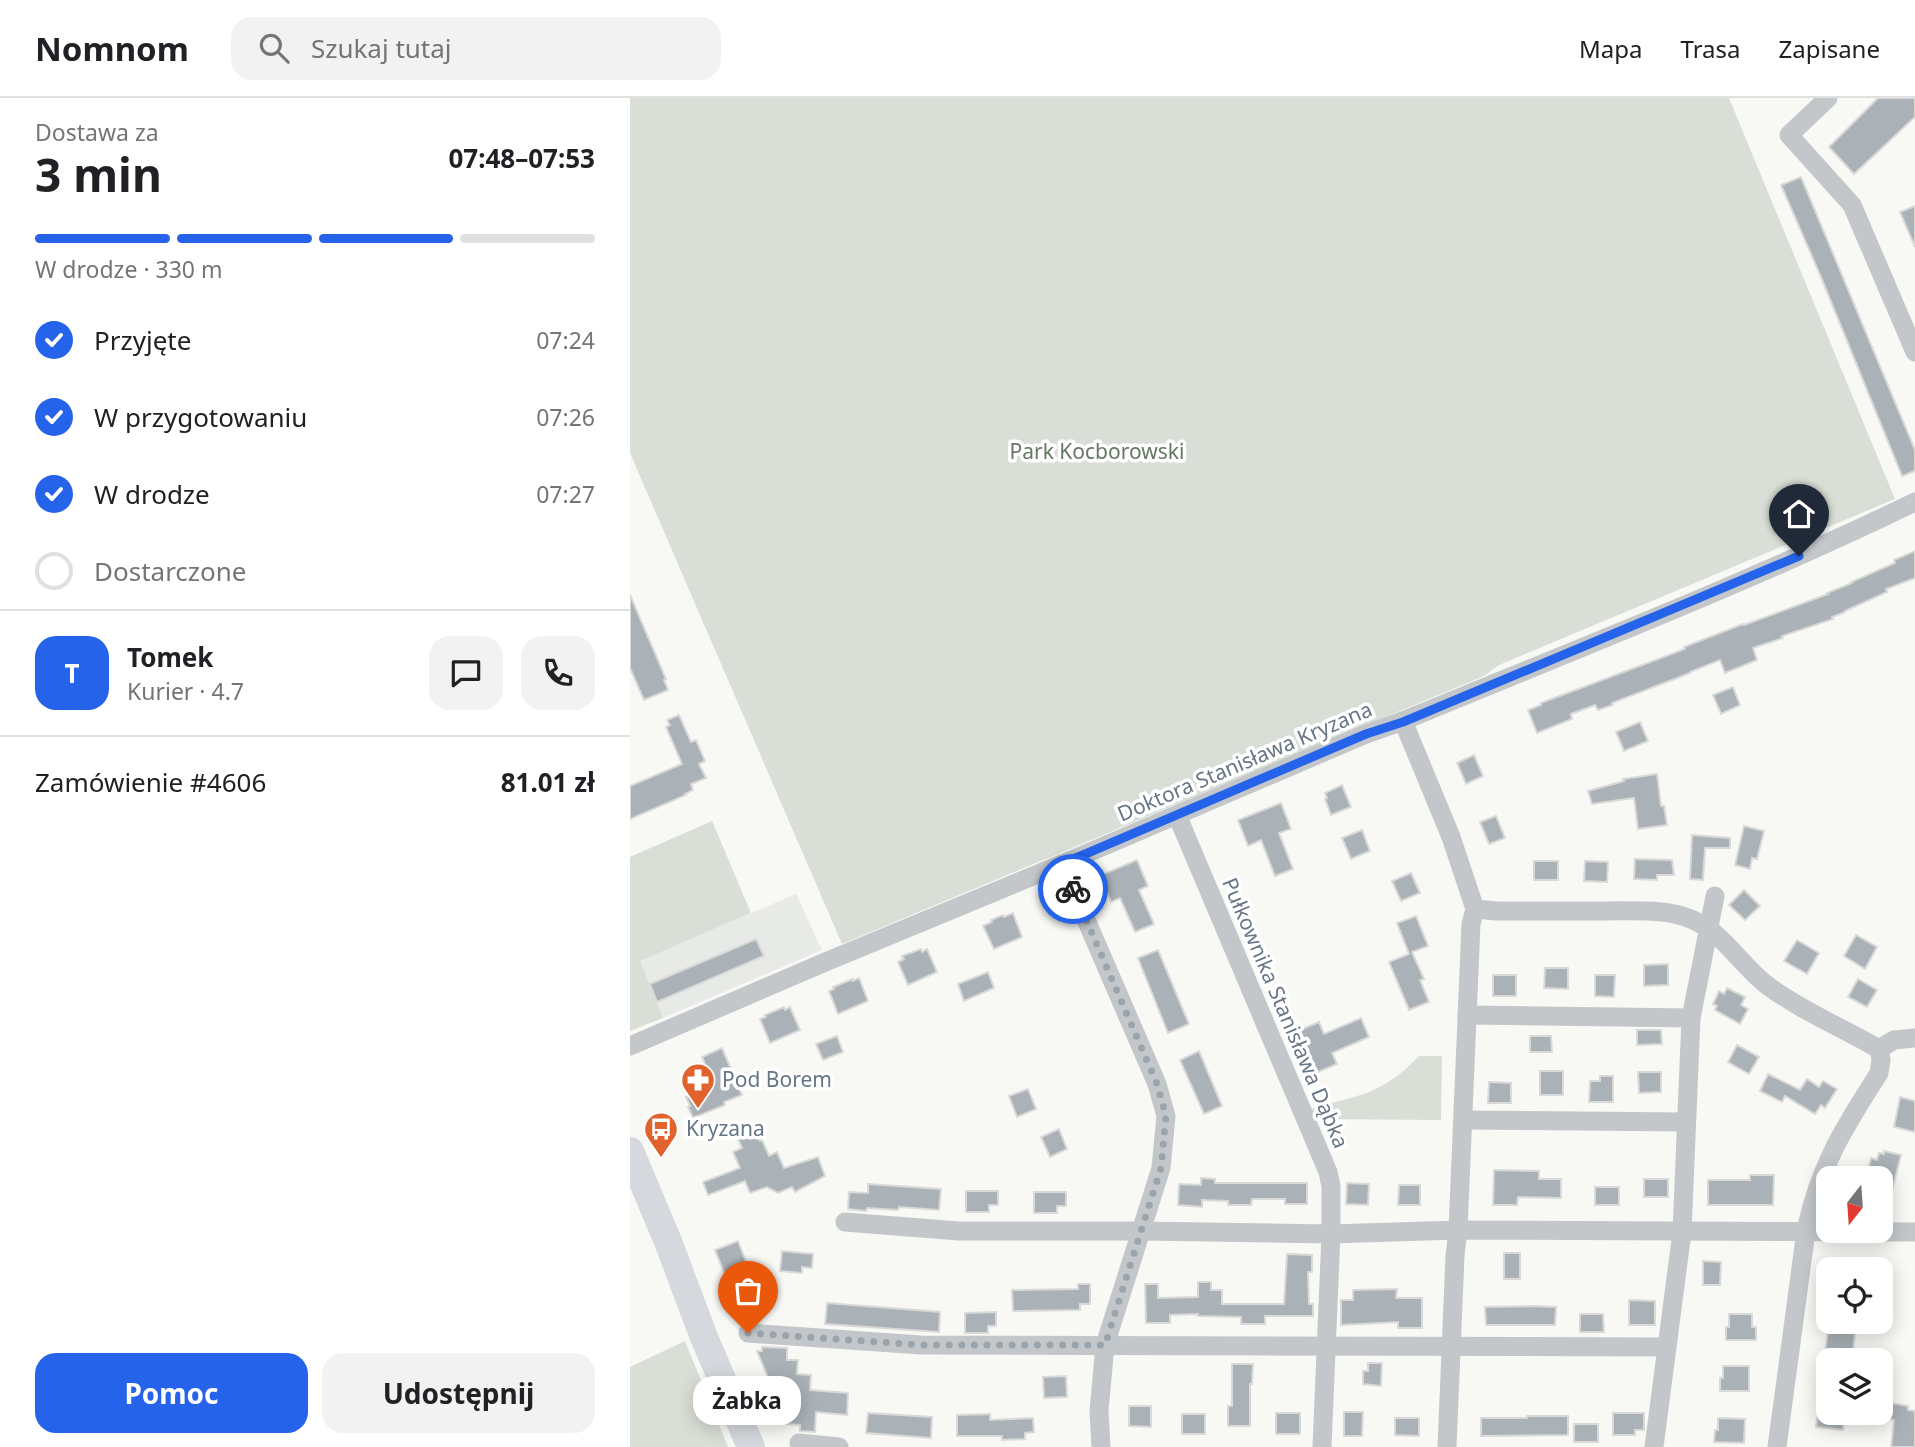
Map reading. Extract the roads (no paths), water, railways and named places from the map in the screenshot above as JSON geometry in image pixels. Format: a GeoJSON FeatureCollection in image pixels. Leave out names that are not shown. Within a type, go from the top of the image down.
{"type":"FeatureCollection","features":[{"type":"Feature","properties":{"kind":"main road"},"geometry":{"type":"LineString","coordinates":[[630,1151],[751,1447]]}},
{"type":"Feature","properties":{"kind":"street"},"geometry":{"type":"LineString","coordinates":[[1828,98],[1789,135],[1852,205],[1915,352]]}},
{"type":"Feature","properties":{"kind":"street","name":"Doktora Stanisława Kryzana"},"geometry":{"type":"LineString","coordinates":[[630,1046],[822,962],[1799,556],[1915,502]]}},
{"type":"Feature","properties":{"kind":"street"},"geometry":{"type":"LineString","coordinates":[[1403,722],[1454,847],[1475,909],[1471,924],[1447,1447]]}},
{"type":"Feature","properties":{"kind":"street","name":"Pułkownika Stanisława Dąbka"},"geometry":{"type":"LineString","coordinates":[[1177,815],[1328,1172],[1331,1186],[1331,1234],[1322,1447]]}},
{"type":"Feature","properties":{"kind":"street"},"geometry":{"type":"LineString","coordinates":[[1062,864],[1157,1084],[1166,1116],[1161,1168],[1105,1345],[1099,1411],[1101,1447]]}},
{"type":"Feature","properties":{"kind":"street"},"geometry":{"type":"LineString","coordinates":[[1654,1447],[1682,1232],[1691,1018],[1715,896]]}},
{"type":"Feature","properties":{"kind":"street"},"geometry":{"type":"LineString","coordinates":[[1475,909],[1669,913],[1692,919],[1709,929],[1731,948],[1767,985],[1880,1049]]}},
{"type":"Feature","properties":{"kind":"street"},"geometry":{"type":"LineString","coordinates":[[1467,1015],[1691,1018]]}},
{"type":"Feature","properties":{"kind":"street"},"geometry":{"type":"LineString","coordinates":[[1880,1049],[1894,1040],[1915,1038]]}},
{"type":"Feature","properties":{"kind":"street"},"geometry":{"type":"LineString","coordinates":[[1777,1447],[1810,1209],[1824,1171],[1849,1120],[1878,1073],[1880,1049]]}},
{"type":"Feature","properties":{"kind":"street"},"geometry":{"type":"LineString","coordinates":[[1463,1119],[1686,1122]]}},
{"type":"Feature","properties":{"kind":"street"},"geometry":{"type":"LineString","coordinates":[[845,1222],[959,1231],[1331,1234],[1458,1230],[1915,1232]]}},
{"type":"Feature","properties":{"kind":"street"},"geometry":{"type":"LineString","coordinates":[[748,1333],[922,1345],[1666,1347]]}},
{"type":"Feature","properties":{"kind":"street"},"geometry":{"type":"LineString","coordinates":[[799,1444],[839,1447]]}},
{"type":"Feature","properties":{"kind":"place","name":"Pod Borem"},"geometry":{"type":"Point","coordinates":[698,1110]}},
{"type":"Feature","properties":{"kind":"place","name":"Kryzana"},"geometry":{"type":"Point","coordinates":[661,1159]}},
{"type":"Feature","properties":{"kind":"place","name":"Żabka"},"geometry":{"type":"Point","coordinates":[748,1333]}},
{"type":"Feature","properties":{"kind":"park label","name":"Park Kocborowski"},"geometry":{"type":"Point","coordinates":[1097,452]}}]}
